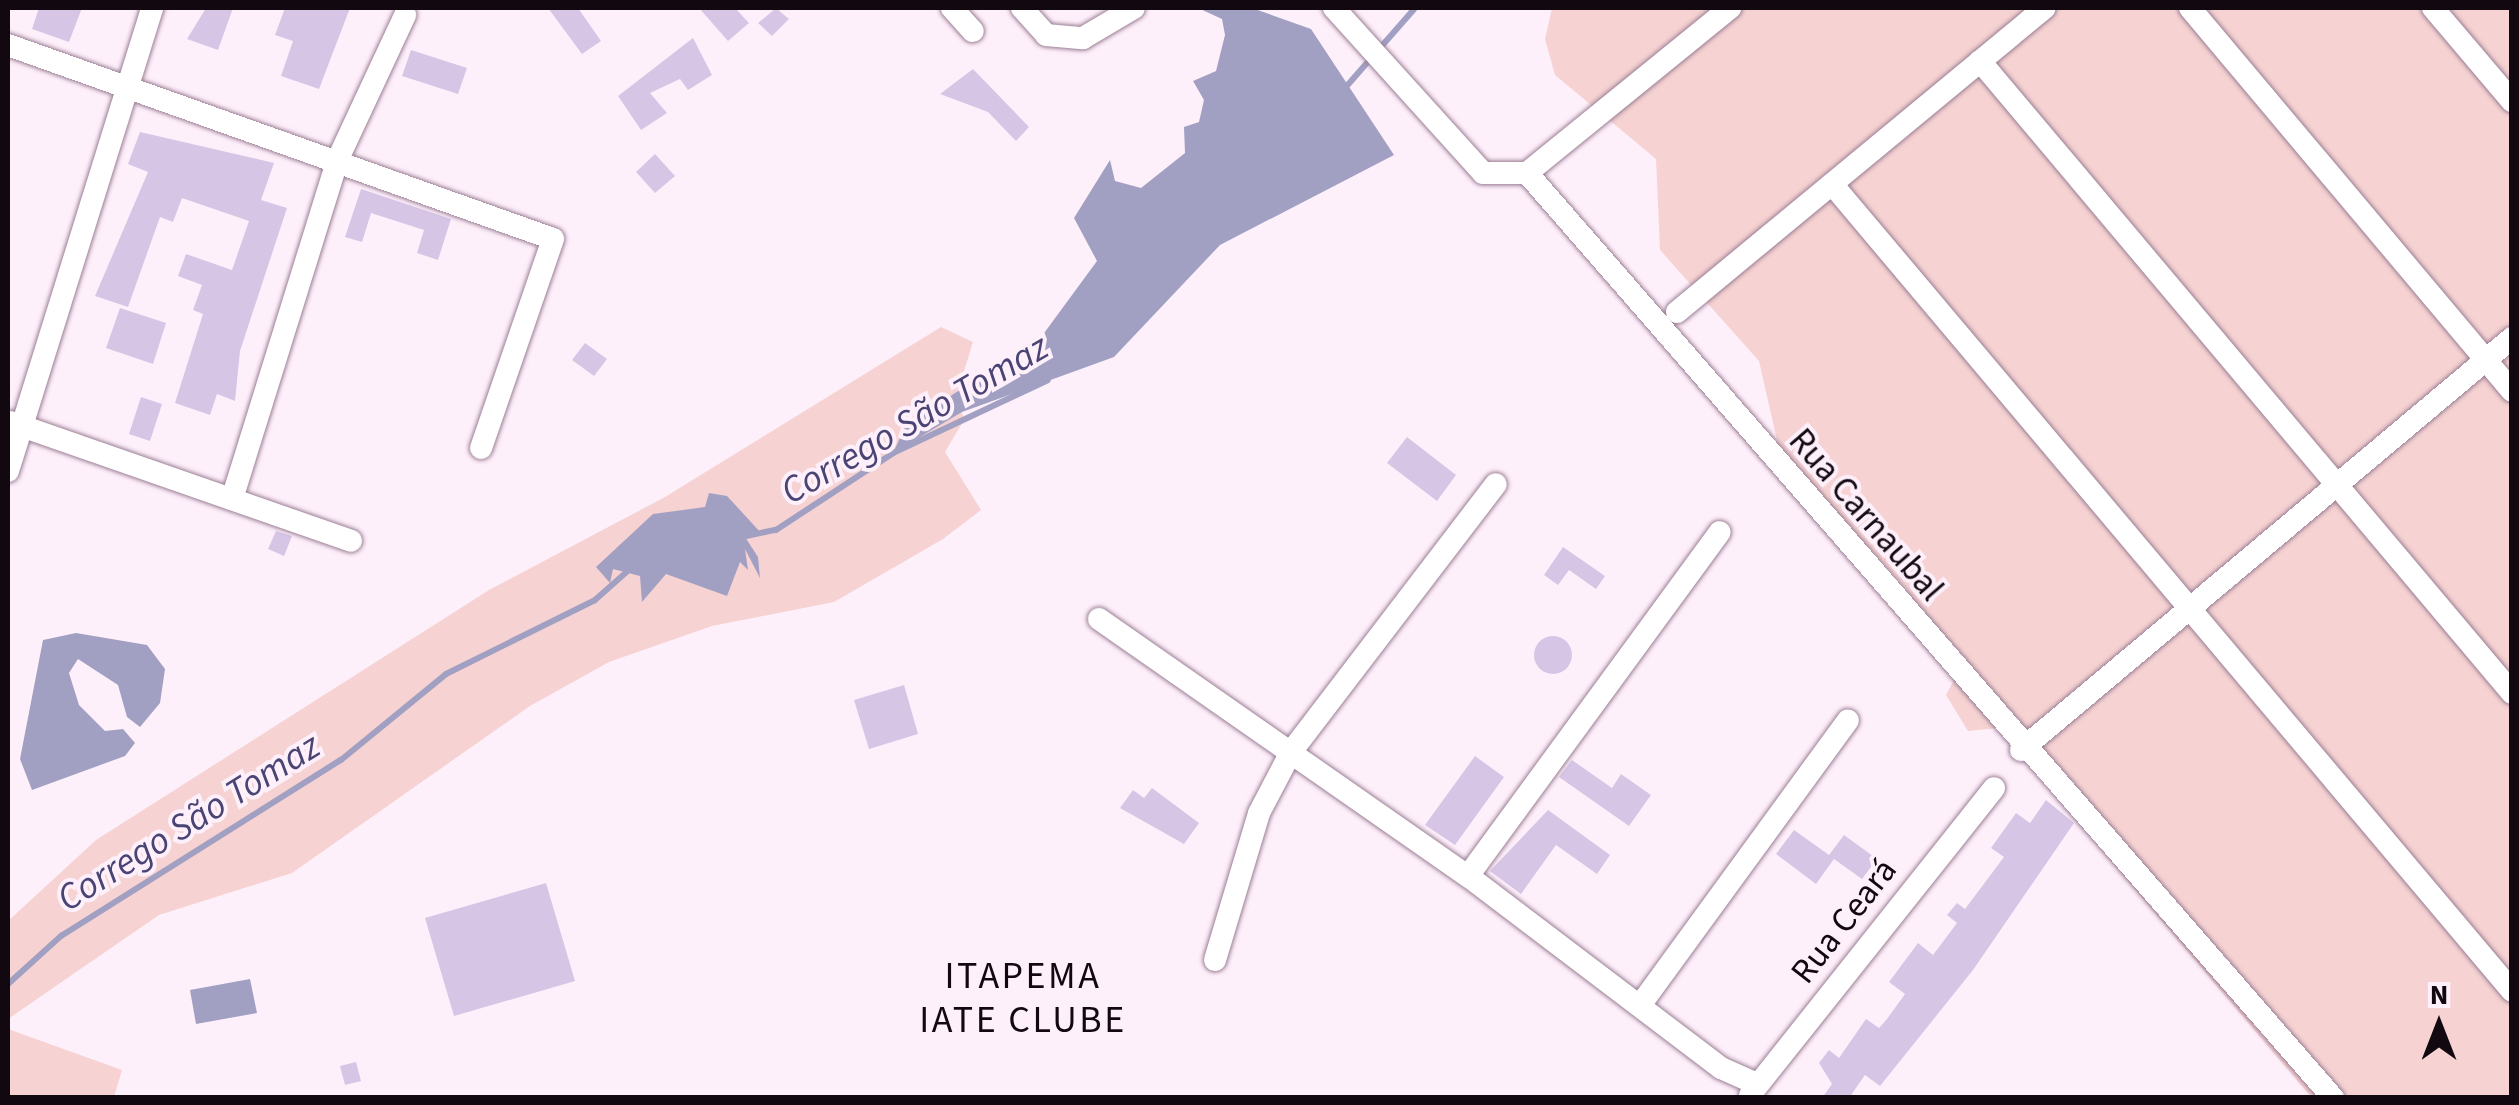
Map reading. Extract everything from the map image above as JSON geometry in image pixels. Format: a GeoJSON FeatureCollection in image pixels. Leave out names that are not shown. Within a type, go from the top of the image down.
{"type":"FeatureCollection","features":[{"type":"Feature","properties":{"kind":"street"},"geometry":{"type":"LineString","coordinates":[[8,471],[15,423],[123,84],[152,8]]}},
{"type":"Feature","properties":{"kind":"street"},"geometry":{"type":"LineString","coordinates":[[952,8],[973,31]]}},
{"type":"Feature","properties":{"kind":"street"},"geometry":{"type":"LineString","coordinates":[[1022,8],[1046,35],[1083,38],[1134,8]]}},
{"type":"Feature","properties":{"kind":"street"},"geometry":{"type":"LineString","coordinates":[[1334,8],[1483,173],[1527,173],[1730,8]]}},
{"type":"Feature","properties":{"kind":"street"},"geometry":{"type":"LineString","coordinates":[[1677,312],[2045,8]]}},
{"type":"Feature","properties":{"kind":"street"},"geometry":{"type":"LineString","coordinates":[[2190,8],[2512,391]]}},
{"type":"Feature","properties":{"kind":"street"},"geometry":{"type":"LineString","coordinates":[[2433,8],[2512,101]]}},
{"type":"Feature","properties":{"kind":"street"},"geometry":{"type":"LineString","coordinates":[[232,499],[338,159],[405,15]]}},
{"type":"Feature","properties":{"kind":"street"},"geometry":{"type":"LineString","coordinates":[[8,45],[338,159],[554,239],[481,448]]}},
{"type":"Feature","properties":{"kind":"street"},"geometry":{"type":"LineString","coordinates":[[1980,61],[2512,693]]}},
{"type":"Feature","properties":{"kind":"street","name":"Rua Carnaubal"},"geometry":{"type":"LineString","coordinates":[[1527,173],[2021,750],[2333,1098]]}},
{"type":"Feature","properties":{"kind":"street"},"geometry":{"type":"LineString","coordinates":[[1832,184],[2512,991]]}},
{"type":"Feature","properties":{"kind":"street"},"geometry":{"type":"LineString","coordinates":[[2021,750],[2512,338]]}},
{"type":"Feature","properties":{"kind":"street"},"geometry":{"type":"LineString","coordinates":[[15,423],[351,541]]}},
{"type":"Feature","properties":{"kind":"street"},"geometry":{"type":"LineString","coordinates":[[1215,960],[1260,813],[1291,752],[1496,484]]}},
{"type":"Feature","properties":{"kind":"street"},"geometry":{"type":"LineString","coordinates":[[1468,876],[1720,532]]}},
{"type":"Feature","properties":{"kind":"street"},"geometry":{"type":"LineString","coordinates":[[1100,620],[1468,876],[1752,1091]]}},
{"type":"Feature","properties":{"kind":"street"},"geometry":{"type":"LineString","coordinates":[[1641,1004],[1848,720]]}},
{"type":"Feature","properties":{"kind":"street","name":"Rua Ceará"},"geometry":{"type":"LineString","coordinates":[[1752,1091],[1994,788]]}},
{"type":"Feature","properties":{"kind":"shaded area"},"geometry":{"type":"Polygon","coordinates":[[[1552,8],[2511,8],[2511,1097],[2311,1097],[1998,728],[1968,731],[1946,695],[1956,676],[1905,587],[1779,449],[1759,361],[1660,250],[1656,159],[1555,75],[1545,39],[1552,8]]]}},
{"type":"Feature","properties":{"kind":"shaded area"},"geometry":{"type":"Polygon","coordinates":[[[941,327],[973,342],[957,394],[964,420],[945,452],[981,510],[943,539],[834,602],[712,626],[609,662],[530,706],[292,873],[159,915],[8,1019],[8,921],[96,840],[489,590],[665,497],[941,327]]]}},
{"type":"Feature","properties":{"kind":"shaded area"},"geometry":{"type":"Polygon","coordinates":[[[8,1029],[122,1070],[114,1097],[8,1097],[8,1029]]]}},
{"type":"Feature","properties":{"kind":"water"},"geometry":{"type":"Polygon","coordinates":[[[1198,8],[1252,8],[1311,29],[1394,155],[1220,245],[1114,357],[962,412],[893,453],[906,425],[972,382],[1042,361],[1039,340],[1097,261],[1074,218],[1110,160],[1115,181],[1141,188],[1185,153],[1184,127],[1199,122],[1204,100],[1193,81],[1216,71],[1225,35],[1222,19],[1198,8]]]}},
{"type":"Feature","properties":{"kind":"water"},"geometry":{"type":"Polygon","coordinates":[[[709,493],[727,496],[762,534],[745,537],[758,557],[760,578],[745,549],[748,570],[740,562],[727,596],[666,574],[642,602],[640,576],[613,569],[610,583],[596,567],[653,514],[705,507],[709,493]]]}},
{"type":"Feature","properties":{"kind":"water"},"geometry":{"type":"Polygon","coordinates":[[[76,633],[147,645],[165,669],[160,703],[140,727],[127,717],[118,685],[78,659],[69,673],[79,705],[105,731],[123,729],[135,743],[125,756],[32,790],[20,759],[43,640],[76,633]]]}},
{"type":"Feature","properties":{"kind":"water"},"geometry":{"type":"Polygon","coordinates":[[[250,979],[257,1013],[196,1024],[190,990],[250,979]]]}},
{"type":"Feature","properties":{"kind":"building"},"geometry":{"type":"Polygon","coordinates":[[[39,8],[82,8],[69,42],[32,29],[39,8]]]}},
{"type":"Feature","properties":{"kind":"building"},"geometry":{"type":"Polygon","coordinates":[[[206,8],[233,8],[218,50],[187,39],[206,8]]]}},
{"type":"Feature","properties":{"kind":"building"},"geometry":{"type":"Polygon","coordinates":[[[285,8],[350,8],[319,89],[281,76],[293,41],[275,35],[285,8]]]}},
{"type":"Feature","properties":{"kind":"building"},"geometry":{"type":"Polygon","coordinates":[[[548,8],[578,8],[601,41],[582,54],[548,8]]]}},
{"type":"Feature","properties":{"kind":"building"},"geometry":{"type":"Polygon","coordinates":[[[699,8],[735,8],[749,23],[728,41],[699,8]]]}},
{"type":"Feature","properties":{"kind":"building"},"geometry":{"type":"Polygon","coordinates":[[[776,8],[789,19],[772,36],[758,23],[776,8]]]}},
{"type":"Feature","properties":{"kind":"building"},"geometry":{"type":"Polygon","coordinates":[[[693,38],[712,75],[688,90],[680,79],[650,93],[667,113],[641,130],[618,96],[693,38]]]}},
{"type":"Feature","properties":{"kind":"building"},"geometry":{"type":"Polygon","coordinates":[[[411,50],[467,68],[458,94],[402,76],[411,50]]]}},
{"type":"Feature","properties":{"kind":"building"},"geometry":{"type":"Polygon","coordinates":[[[973,69],[1029,127],[1016,141],[988,112],[940,94],[973,69]]]}},
{"type":"Feature","properties":{"kind":"building"},"geometry":{"type":"Polygon","coordinates":[[[140,132],[274,163],[261,200],[287,208],[240,351],[235,401],[217,394],[210,415],[175,403],[203,314],[193,310],[202,285],[178,276],[186,254],[232,270],[249,221],[182,198],[173,222],[160,217],[128,307],[95,296],[148,172],[128,164],[140,132]]]}},
{"type":"Feature","properties":{"kind":"building"},"geometry":{"type":"Polygon","coordinates":[[[655,154],[675,176],[655,193],[636,172],[655,154]]]}},
{"type":"Feature","properties":{"kind":"building"},"geometry":{"type":"Polygon","coordinates":[[[361,189],[451,219],[438,260],[417,253],[424,230],[371,213],[362,242],[345,237],[361,189]]]}},
{"type":"Feature","properties":{"kind":"building"},"geometry":{"type":"Polygon","coordinates":[[[120,308],[166,323],[153,364],[106,348],[120,308]]]}},
{"type":"Feature","properties":{"kind":"building"},"geometry":{"type":"Polygon","coordinates":[[[585,343],[607,359],[594,376],[572,360],[585,343]]]}},
{"type":"Feature","properties":{"kind":"building"},"geometry":{"type":"Polygon","coordinates":[[[141,397],[162,404],[150,441],[129,434],[141,397]]]}},
{"type":"Feature","properties":{"kind":"building"},"geometry":{"type":"Polygon","coordinates":[[[1407,437],[1456,475],[1437,501],[1387,463],[1407,437]]]}},
{"type":"Feature","properties":{"kind":"building"},"geometry":{"type":"Polygon","coordinates":[[[276,531],[292,536],[284,556],[268,549],[276,531]]]}},
{"type":"Feature","properties":{"kind":"building"},"geometry":{"type":"Polygon","coordinates":[[[1563,547],[1605,576],[1596,589],[1569,570],[1558,585],[1544,575],[1563,547]]]}},
{"type":"Feature","properties":{"kind":"building"},"geometry":{"type":"Polygon","coordinates":[[[1553,636],[1567,641],[1572,655],[1567,669],[1553,674],[1539,669],[1534,655],[1539,641],[1553,636]]]}},
{"type":"Feature","properties":{"kind":"building"},"geometry":{"type":"Polygon","coordinates":[[[904,685],[918,734],[869,749],[854,700],[904,685]]]}},
{"type":"Feature","properties":{"kind":"building"},"geometry":{"type":"Polygon","coordinates":[[[1475,756],[1504,777],[1455,845],[1425,825],[1475,756]]]}},
{"type":"Feature","properties":{"kind":"building"},"geometry":{"type":"Polygon","coordinates":[[[1572,760],[1612,788],[1621,774],[1651,795],[1629,826],[1559,777],[1572,760]]]}},
{"type":"Feature","properties":{"kind":"building"},"geometry":{"type":"Polygon","coordinates":[[[1152,788],[1199,823],[1184,844],[1120,808],[1133,790],[1144,798],[1152,788]]]}},
{"type":"Feature","properties":{"kind":"building"},"geometry":{"type":"Polygon","coordinates":[[[2046,800],[2074,823],[1973,970],[1880,1086],[1865,1075],[1849,1098],[1822,1098],[1832,1084],[1819,1063],[1829,1050],[1839,1058],[1866,1019],[1879,1028],[1887,1019],[1905,994],[1889,982],[1918,943],[1933,955],[1957,923],[1947,915],[1957,903],[1965,909],[2004,857],[1991,848],[2016,813],[2030,823],[2046,800]]]}},
{"type":"Feature","properties":{"kind":"building"},"geometry":{"type":"Polygon","coordinates":[[[1548,810],[1610,855],[1597,874],[1556,845],[1521,894],[1490,871],[1548,810]]]}},
{"type":"Feature","properties":{"kind":"building"},"geometry":{"type":"Polygon","coordinates":[[[1794,830],[1829,855],[1844,835],[1877,859],[1862,879],[1834,859],[1816,884],[1776,854],[1794,830]]]}},
{"type":"Feature","properties":{"kind":"building"},"geometry":{"type":"Polygon","coordinates":[[[546,883],[575,981],[454,1016],[425,918],[546,883]]]}},
{"type":"Feature","properties":{"kind":"building"},"geometry":{"type":"Polygon","coordinates":[[[356,1062],[361,1081],[345,1085],[340,1066],[356,1062]]]}},
{"type":"Feature","properties":{"kind":"waterway","name":"Corrego São Tomaz"},"geometry":{"type":"LineString","coordinates":[[1345,88],[1415,8]]}},
{"type":"Feature","properties":{"kind":"waterway"},"geometry":{"type":"LineString","coordinates":[[737,538],[776,530],[893,453],[1048,380]]}},
{"type":"Feature","properties":{"kind":"waterway","name":"Corrego São Tomaz"},"geometry":{"type":"LineString","coordinates":[[8,984],[61,936],[341,760],[446,674],[595,600],[631,568]]}},
{"type":"Feature","properties":{"kind":"district","name":"ITAPEMA IATE CLUBE"},"geometry":{"type":"Point","coordinates":[1023,999]}}]}
